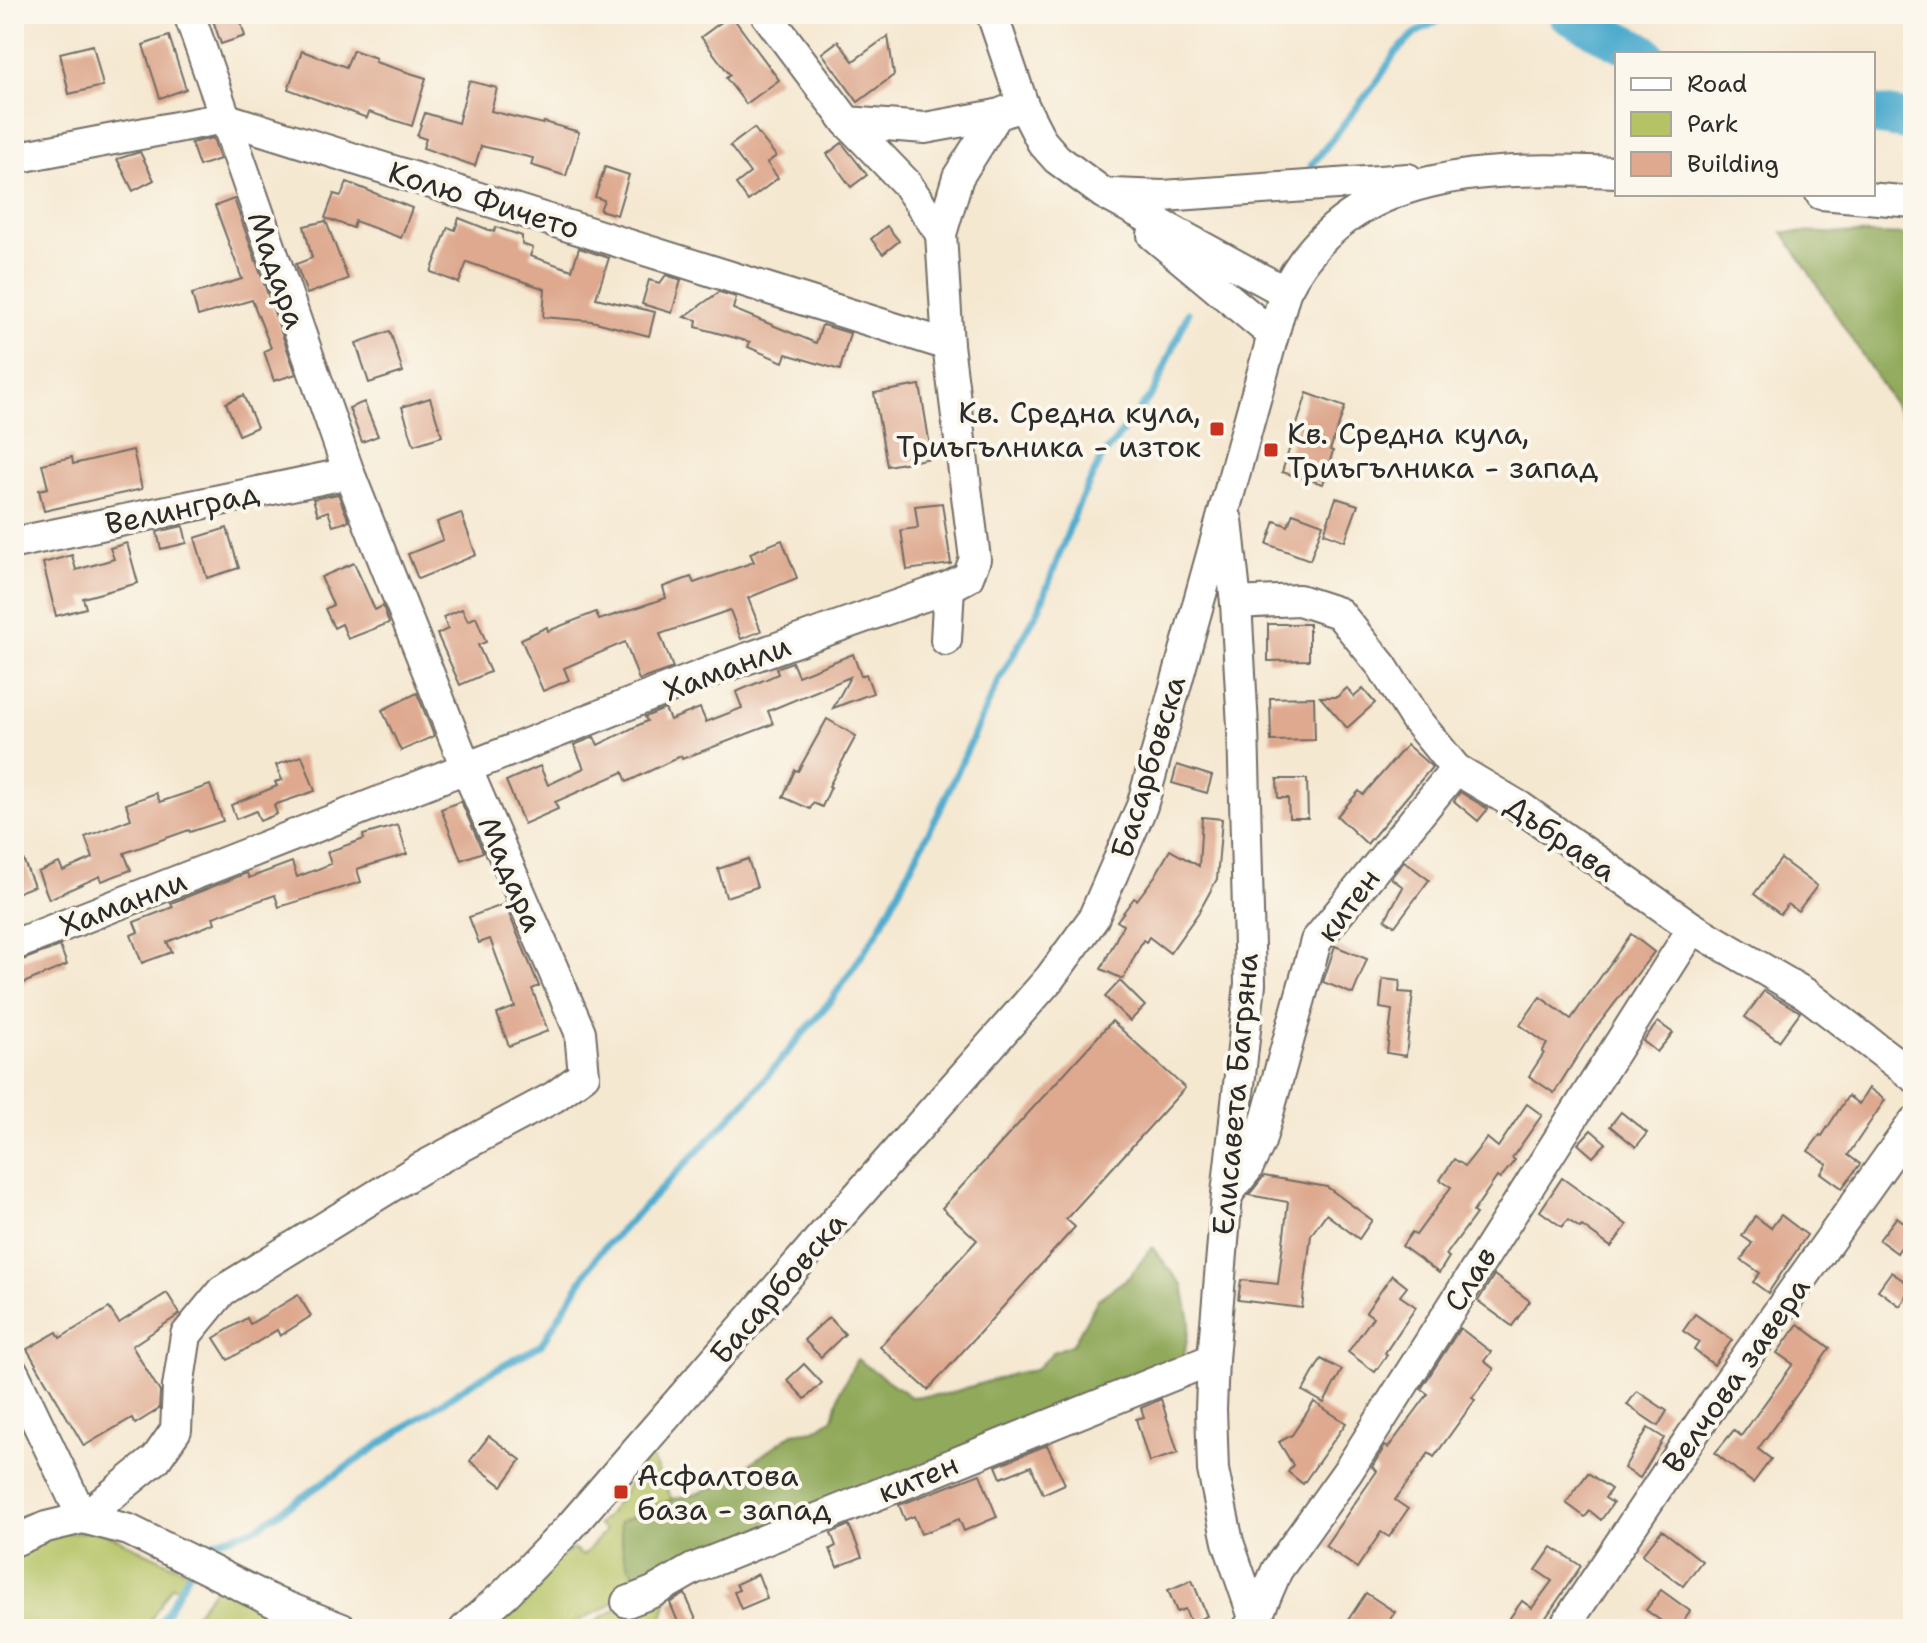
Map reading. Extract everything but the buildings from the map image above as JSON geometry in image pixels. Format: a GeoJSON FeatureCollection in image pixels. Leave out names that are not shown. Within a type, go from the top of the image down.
{"type":"FeatureCollection","features":[{"type":"Feature","properties":{"kind":"street","name":"Мадара"},"geometry":{"type":"LineString","coordinates":[[83,1518],[156,1459],[176,1430],[178,1387],[186,1335],[222,1291],[419,1169],[554,1097],[584,1075],[580,1032],[467,770],[349,473],[189,14]]}},
{"type":"Feature","properties":{"kind":"street"},"geometry":{"type":"LineString","coordinates":[[766,14],[847,122],[906,183],[941,234]]}},
{"type":"Feature","properties":{"kind":"street"},"geometry":{"type":"LineString","coordinates":[[992,14],[1010,110],[1057,159],[1103,193],[1273,335]]}},
{"type":"Feature","properties":{"kind":"street"},"geometry":{"type":"LineString","coordinates":[[847,122],[925,128],[1010,110]]}},
{"type":"Feature","properties":{"kind":"street","name":"Хаманли"},"geometry":{"type":"LineString","coordinates":[[14,945],[726,666],[949,587],[968,577],[975,559],[948,345],[941,234],[958,177],[1010,110]]}},
{"type":"Feature","properties":{"kind":"street","name":"Колю Фичето"},"geometry":{"type":"LineString","coordinates":[[14,158],[224,118],[948,345]]}},
{"type":"Feature","properties":{"kind":"street","name":"Басарбовска"},"geometry":{"type":"LineString","coordinates":[[465,1629],[506,1593],[570,1527],[1041,990],[1093,919],[1142,806],[1285,292],[1312,247],[1361,210],[1405,189],[1470,174],[1543,169],[1615,172]]}},
{"type":"Feature","properties":{"kind":"street"},"geometry":{"type":"LineString","coordinates":[[1103,193],[1163,196],[1470,174]]}},
{"type":"Feature","properties":{"kind":"street"},"geometry":{"type":"LineString","coordinates":[[1103,193],[1285,292]]}},
{"type":"Feature","properties":{"kind":"street"},"geometry":{"type":"LineString","coordinates":[[1844,196],[1913,202]]}},
{"type":"Feature","properties":{"kind":"street","name":"Велинград"},"geometry":{"type":"LineString","coordinates":[[14,543],[349,473]]}},
{"type":"Feature","properties":{"kind":"street","name":"Елисавета Багряна"},"geometry":{"type":"LineString","coordinates":[[1226,504],[1236,603],[1243,727],[1250,984],[1213,1359],[1213,1470],[1228,1542],[1257,1627]]}},
{"type":"Feature","properties":{"kind":"street"},"geometry":{"type":"LineString","coordinates":[[946,640],[949,587]]}},
{"type":"Feature","properties":{"kind":"street","name":"Дъбрава"},"geometry":{"type":"LineString","coordinates":[[1236,603],[1299,600],[1339,613],[1382,666],[1416,720],[1456,769],[1520,807],[1693,928],[1806,994],[1913,1076]]}},
{"type":"Feature","properties":{"kind":"street","name":"китен"},"geometry":{"type":"LineString","coordinates":[[1227,1194],[1255,1155],[1316,941],[1456,769]]}},
{"type":"Feature","properties":{"kind":"street","name":"Слав"},"geometry":{"type":"LineString","coordinates":[[1257,1627],[1277,1570],[1348,1471],[1693,928]]}},
{"type":"Feature","properties":{"kind":"street","name":"Велчова завера"},"geometry":{"type":"LineString","coordinates":[[1563,1629],[1715,1401],[1913,1123]]}},
{"type":"Feature","properties":{"kind":"street","name":"китен"},"geometry":{"type":"LineString","coordinates":[[627,1602],[653,1592],[693,1569],[1213,1359]]}},
{"type":"Feature","properties":{"kind":"street"},"geometry":{"type":"LineString","coordinates":[[14,1374],[83,1518]]}},
{"type":"Feature","properties":{"kind":"street"},"geometry":{"type":"LineString","coordinates":[[14,1541],[46,1527],[83,1518],[129,1530],[276,1603],[342,1629]]}},
{"type":"Feature","properties":{"kind":"green space"},"geometry":{"type":"Polygon","coordinates":[[[1783,232],[1913,235],[1913,434],[1783,232]]]}},
{"type":"Feature","properties":{"kind":"green space"},"geometry":{"type":"Polygon","coordinates":[[[1152,1247],[1183,1286],[1190,1321],[1181,1374],[678,1574],[642,1579],[626,1561],[620,1522],[726,1481],[793,1433],[815,1430],[833,1418],[840,1391],[857,1359],[911,1397],[946,1394],[1035,1370],[1053,1352],[1073,1344],[1098,1299],[1129,1277],[1152,1247]]]}},
{"type":"Feature","properties":{"kind":"green space"},"geometry":{"type":"Polygon","coordinates":[[[650,1455],[672,1499],[620,1522],[627,1561],[642,1579],[606,1608],[560,1629],[492,1629],[558,1559],[573,1549],[583,1556],[605,1531],[598,1525],[650,1455]]]}},
{"type":"Feature","properties":{"kind":"green space"},"geometry":{"type":"Polygon","coordinates":[[[101,1531],[188,1572],[181,1589],[172,1586],[145,1629],[14,1629],[14,1558],[53,1534],[101,1531]]]}},
{"type":"Feature","properties":{"kind":"green space"},"geometry":{"type":"Polygon","coordinates":[[[671,1580],[660,1629],[584,1629],[627,1602],[671,1580]]]}},
{"type":"Feature","properties":{"kind":"green space"},"geometry":{"type":"Polygon","coordinates":[[[216,1587],[260,1608],[278,1629],[176,1629],[192,1617],[216,1587]]]}},
{"type":"Feature","properties":{"kind":"waterway"},"geometry":{"type":"LineString","coordinates":[[1311,166],[1379,79],[1395,53],[1416,33],[1450,14]]}},
{"type":"Feature","properties":{"kind":"waterway"},"geometry":{"type":"LineString","coordinates":[[1568,14],[1641,52]]}},
{"type":"Feature","properties":{"kind":"waterway"},"geometry":{"type":"LineString","coordinates":[[1875,115],[1913,121]]}},
{"type":"Feature","properties":{"kind":"waterway"},"geometry":{"type":"LineString","coordinates":[[201,1558],[216,1541],[256,1528],[471,1383],[541,1345],[599,1253],[748,1099],[832,999],[877,933],[938,814],[998,682],[1039,609],[1077,508],[1101,459],[1155,390],[1188,313]]}},
{"type":"Feature","properties":{"kind":"waterway"},"geometry":{"type":"LineString","coordinates":[[157,1629],[192,1568]]}},
{"type":"Feature","properties":{"kind":"place","name":"Кв. Средна кула, Триъгълника - изток"},"geometry":{"type":"Point","coordinates":[1217,429]}},
{"type":"Feature","properties":{"kind":"place","name":"Кв. Средна кула, Триъгълника - запад"},"geometry":{"type":"Point","coordinates":[1271,450]}},
{"type":"Feature","properties":{"kind":"place","name":"Асфалтова база - запад"},"geometry":{"type":"Point","coordinates":[621,1492]}}]}
